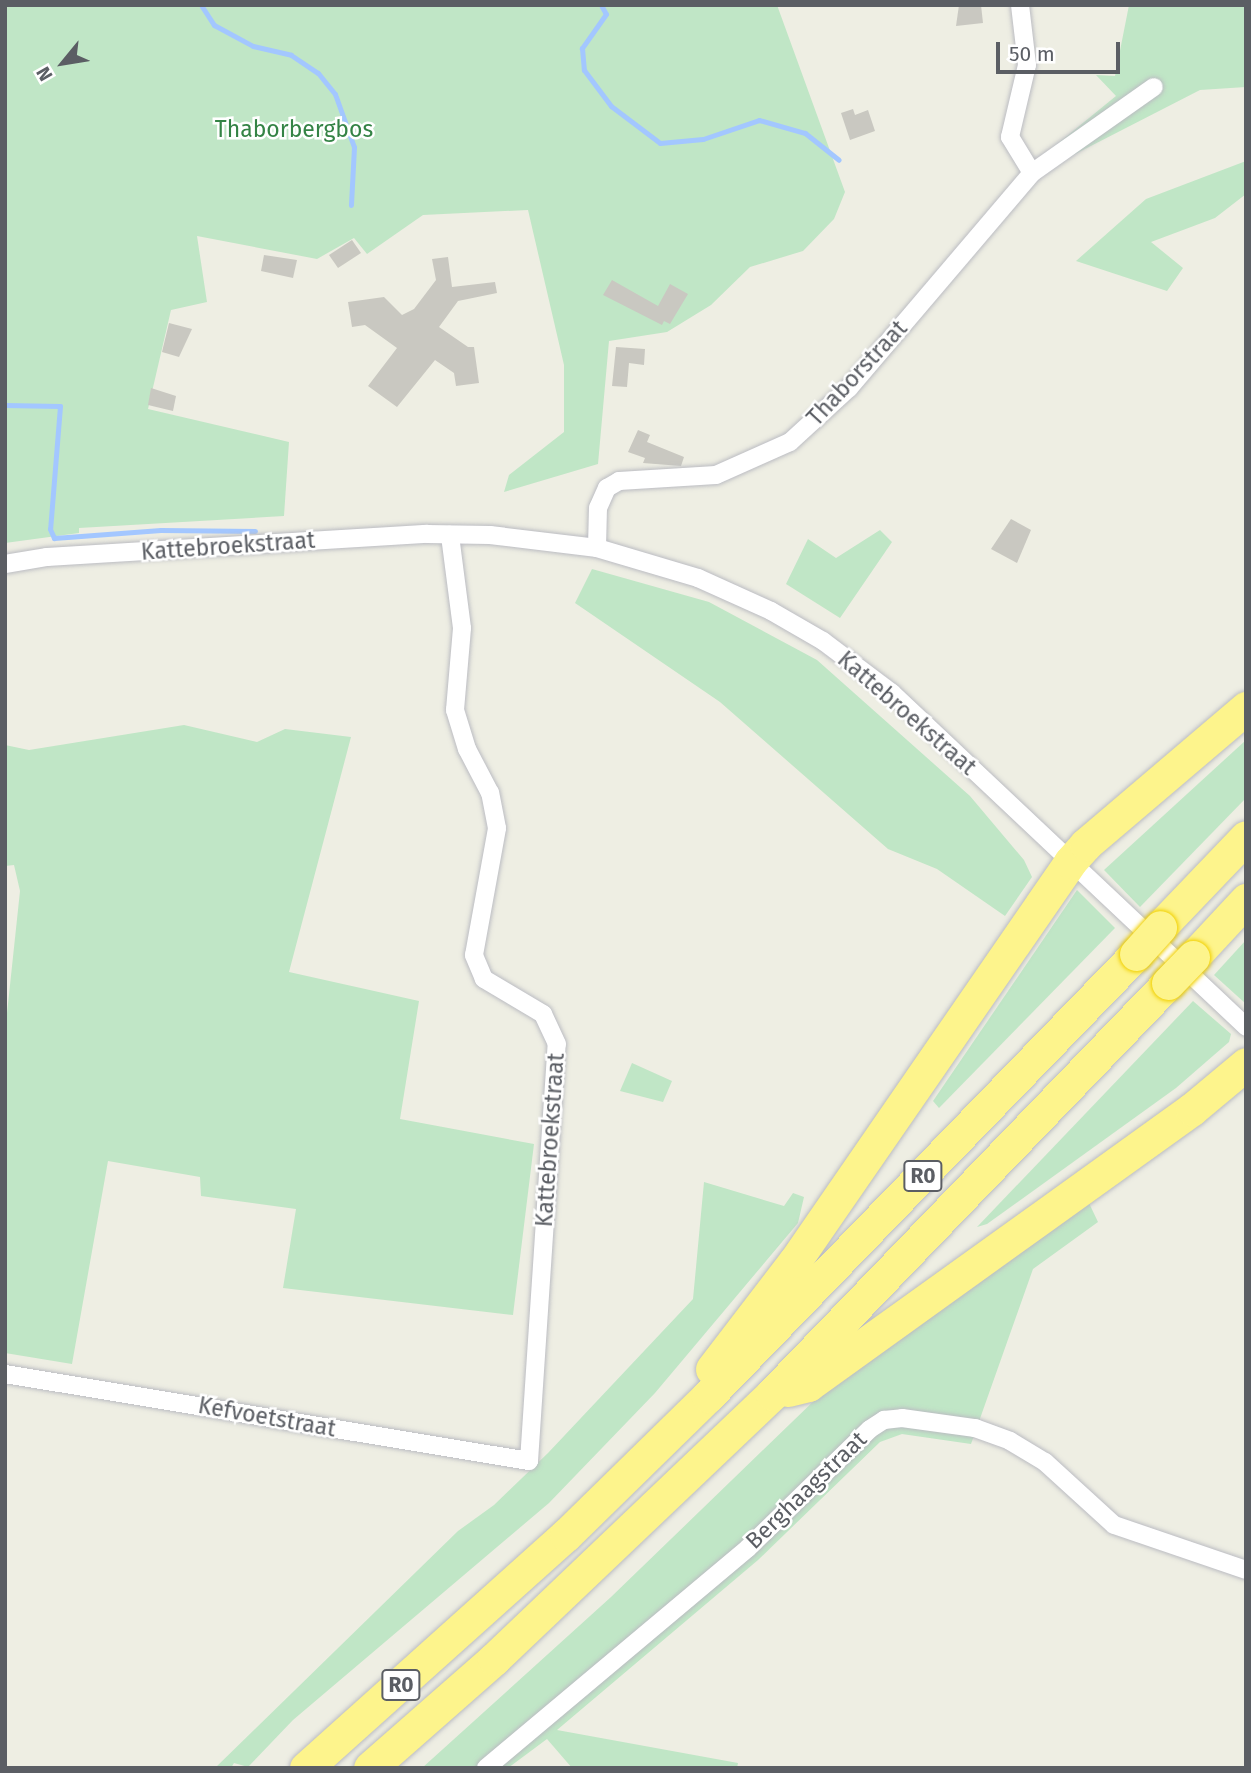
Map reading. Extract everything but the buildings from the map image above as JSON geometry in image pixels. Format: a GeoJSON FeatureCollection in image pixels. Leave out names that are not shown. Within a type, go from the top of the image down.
{"type":"FeatureCollection","features":[{"type":"Feature","properties":{"kind":"highway"},"geometry":{"type":"LineString","coordinates":[[708,1396],[713,1363],[795,1262],[1070,862],[1246,708]]}},
{"type":"Feature","properties":{"kind":"highway","name":"R0"},"geometry":{"type":"LineString","coordinates":[[306,1768],[566,1535],[708,1396],[1246,837]]}},
{"type":"Feature","properties":{"kind":"highway","name":"R0"},"geometry":{"type":"LineString","coordinates":[[370,1768],[494,1659],[772,1394],[1246,900]]}},
{"type":"Feature","properties":{"kind":"highway"},"geometry":{"type":"LineString","coordinates":[[772,1394],[808,1385],[1212,1094],[1246,1063]]}},
{"type":"Feature","properties":{"kind":"street"},"geometry":{"type":"LineString","coordinates":[[1020,5],[1027,65],[1010,137],[1032,173]]}},
{"type":"Feature","properties":{"kind":"street","name":"Thaborstraat"},"geometry":{"type":"LineString","coordinates":[[597,548],[598,508],[607,488],[619,481],[716,475],[790,442],[849,388],[1032,173],[1154,87]]}},
{"type":"Feature","properties":{"kind":"street","name":"Kattebroekstraat"},"geometry":{"type":"LineString","coordinates":[[450,535],[462,628],[455,710],[467,749],[490,793],[497,828],[474,954],[484,979],[543,1014],[557,1044],[529,1461]]}},
{"type":"Feature","properties":{"kind":"street","name":"Kattebroekstraat"},"geometry":{"type":"LineString","coordinates":[[5,564],[47,557],[450,535],[526,537],[597,548],[698,578],[771,611],[823,641],[892,694],[1246,1027]]}},
{"type":"Feature","properties":{"kind":"street","name":"Kefvoetstraat"},"geometry":{"type":"LineString","coordinates":[[5,1374],[529,1461]]}},
{"type":"Feature","properties":{"kind":"street","name":"Berghaagstraat"},"geometry":{"type":"LineString","coordinates":[[486,1768],[748,1548],[870,1429],[884,1420],[902,1418],[975,1428],[1010,1441],[1045,1462],[1114,1525],[1246,1570]]}},
{"type":"Feature","properties":{"kind":"green space","name":"Thaborbergbos"},"geometry":{"type":"Polygon","coordinates":[[[5,5],[777,5],[845,192],[834,219],[803,251],[750,267],[711,305],[667,332],[609,341],[598,464],[504,492],[509,475],[564,432],[564,365],[528,210],[423,215],[367,254],[354,238],[317,259],[197,236],[207,302],[171,310],[148,409],[289,442],[284,516],[79,528],[79,533],[5,543],[5,5]]]}},
{"type":"Feature","properties":{"kind":"green space"},"geometry":{"type":"Polygon","coordinates":[[[1129,5],[1246,5],[1246,87],[1200,90],[1046,169],[1040,158],[1116,96],[1096,75],[1115,76],[1129,5]]]}},
{"type":"Feature","properties":{"kind":"green space"},"geometry":{"type":"Polygon","coordinates":[[[1246,161],[1246,194],[1215,218],[1151,242],[1183,268],[1167,291],[1076,261],[1146,199],[1246,161]]]}},
{"type":"Feature","properties":{"kind":"green space"},"geometry":{"type":"Polygon","coordinates":[[[880,530],[892,542],[840,618],[786,584],[808,539],[836,558],[880,530]]]}},
{"type":"Feature","properties":{"kind":"green space"},"geometry":{"type":"Polygon","coordinates":[[[592,569],[709,602],[817,660],[970,796],[1024,860],[1032,877],[1005,916],[937,869],[888,849],[720,702],[575,603],[592,569]]]}},
{"type":"Feature","properties":{"kind":"green space"},"geometry":{"type":"Polygon","coordinates":[[[184,725],[257,742],[285,729],[351,737],[289,972],[419,1001],[400,1119],[534,1144],[513,1315],[283,1288],[296,1209],[201,1196],[200,1177],[108,1161],[72,1364],[5,1353],[5,1032],[20,891],[14,865],[5,866],[5,745],[29,750],[184,725]]]}},
{"type":"Feature","properties":{"kind":"green space"},"geometry":{"type":"Polygon","coordinates":[[[1246,740],[1246,798],[1140,907],[1104,870],[1246,740]]]}},
{"type":"Feature","properties":{"kind":"green space"},"geometry":{"type":"Polygon","coordinates":[[[1077,890],[1115,928],[939,1108],[933,1101],[1077,890]]]}},
{"type":"Feature","properties":{"kind":"green space"},"geometry":{"type":"Polygon","coordinates":[[[1246,940],[1246,1004],[1214,975],[1246,940]]]}},
{"type":"Feature","properties":{"kind":"green space"},"geometry":{"type":"Polygon","coordinates":[[[1193,1001],[1231,1034],[1229,1042],[1176,1088],[987,1224],[977,1227],[1193,1001]]]}},
{"type":"Feature","properties":{"kind":"green space"},"geometry":{"type":"Polygon","coordinates":[[[632,1063],[672,1081],[663,1102],[620,1091],[632,1063]]]}},
{"type":"Feature","properties":{"kind":"green space"},"geometry":{"type":"Polygon","coordinates":[[[704,1182],[784,1206],[793,1193],[804,1197],[798,1223],[655,1393],[549,1503],[293,1720],[248,1767],[234,1763],[231,1768],[215,1768],[458,1531],[494,1505],[548,1453],[693,1299],[704,1182]]]}},
{"type":"Feature","properties":{"kind":"green space"},"geometry":{"type":"Polygon","coordinates":[[[1088,1201],[1098,1222],[1033,1269],[971,1444],[902,1434],[880,1442],[758,1560],[557,1730],[738,1763],[737,1768],[572,1768],[547,1739],[508,1768],[422,1768],[611,1597],[821,1394],[1088,1201]]]}},
{"type":"Feature","properties":{"kind":"waterway"},"geometry":{"type":"LineString","coordinates":[[201,5],[214,25],[253,46],[291,55],[318,73],[335,94],[354,147],[351,205]]}},
{"type":"Feature","properties":{"kind":"waterway"},"geometry":{"type":"LineString","coordinates":[[601,5],[606,14],[582,48],[584,70],[611,106],[660,143],[703,139],[759,120],[805,133],[839,160]]}},
{"type":"Feature","properties":{"kind":"waterway"},"geometry":{"type":"LineString","coordinates":[[5,405],[60,406],[50,529],[54,538],[161,530],[255,531]]}}]}
